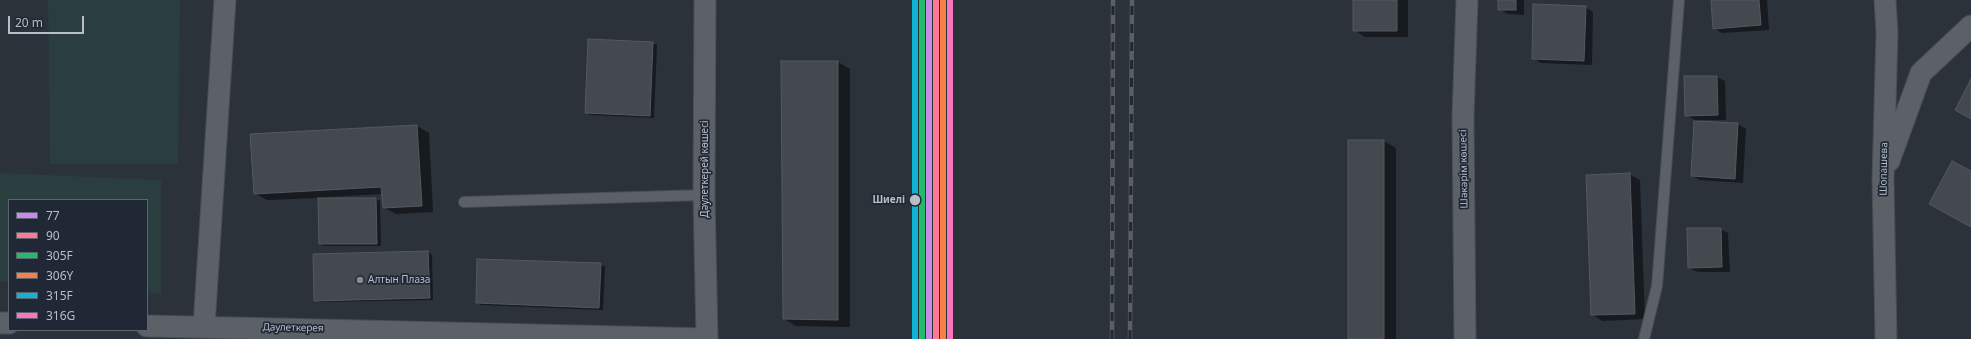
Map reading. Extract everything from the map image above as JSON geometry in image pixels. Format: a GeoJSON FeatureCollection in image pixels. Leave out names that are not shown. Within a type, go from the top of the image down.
{"type":"FeatureCollection","features":[{"type":"Feature","properties":{"kind":"street"},"geometry":{"type":"LineString","coordinates":[[204,326],[225,0]]}},
{"type":"Feature","properties":{"kind":"street","name":"Дәулеткерей көшесі"},"geometry":{"type":"LineString","coordinates":[[705,0],[704,195],[707,338]]}},
{"type":"Feature","properties":{"kind":"street","name":"Шәкәрім көшесі"},"geometry":{"type":"LineString","coordinates":[[1465,339],[1463,116],[1467,0]]}},
{"type":"Feature","properties":{"kind":"street","name":"Шопашева"},"geometry":{"type":"LineString","coordinates":[[1885,0],[1887,32],[1883,179],[1886,339]]}},
{"type":"Feature","properties":{"kind":"street"},"geometry":{"type":"LineString","coordinates":[[1883,179],[1921,72],[1971,26]]}},
{"type":"Feature","properties":{"kind":"street","name":"Даулеткерея"},"geometry":{"type":"LineString","coordinates":[[148,326],[204,326],[297,334],[707,338]]}},
{"type":"Feature","properties":{"kind":"lane"},"geometry":{"type":"LineString","coordinates":[[1644,339],[1657,286],[1679,0]]}},
{"type":"Feature","properties":{"kind":"lane"},"geometry":{"type":"LineString","coordinates":[[464,202],[704,195]]}},
{"type":"Feature","properties":{"kind":"shaded area"},"geometry":{"type":"Polygon","coordinates":[[[48,0],[180,0],[178,164],[50,164],[48,0]]]}},
{"type":"Feature","properties":{"kind":"shaded area"},"geometry":{"type":"Polygon","coordinates":[[[0,173],[161,180],[161,294],[148,293],[148,199],[8,199],[8,282],[0,281],[0,173]]]}},
{"type":"Feature","properties":{"kind":"building"},"geometry":{"type":"Polygon","coordinates":[[[1353,0],[1397,0],[1397,31],[1353,31],[1353,0]]]}},
{"type":"Feature","properties":{"kind":"building"},"geometry":{"type":"Polygon","coordinates":[[[1498,0],[1516,0],[1516,10],[1498,10],[1498,0]]]}},
{"type":"Feature","properties":{"kind":"building"},"geometry":{"type":"Polygon","coordinates":[[[1711,0],[1759,0],[1761,25],[1713,29],[1711,0]]]}},
{"type":"Feature","properties":{"kind":"building"},"geometry":{"type":"Polygon","coordinates":[[[1533,4],[1586,6],[1584,61],[1532,59],[1533,4]]]}},
{"type":"Feature","properties":{"kind":"building"},"geometry":{"type":"Polygon","coordinates":[[[588,39],[653,42],[650,116],[585,113],[588,39]]]}},
{"type":"Feature","properties":{"kind":"building"},"geometry":{"type":"Polygon","coordinates":[[[781,61],[838,61],[838,320],[783,319],[781,61]]]}},
{"type":"Feature","properties":{"kind":"building"},"geometry":{"type":"Polygon","coordinates":[[[1684,76],[1717,76],[1718,115],[1685,116],[1684,76]]]}},
{"type":"Feature","properties":{"kind":"building"},"geometry":{"type":"Polygon","coordinates":[[[1971,79],[1971,119],[1955,110],[1971,79]]]}},
{"type":"Feature","properties":{"kind":"building"},"geometry":{"type":"Polygon","coordinates":[[[1694,121],[1738,123],[1735,179],[1691,176],[1694,121]]]}},
{"type":"Feature","properties":{"kind":"building"},"geometry":{"type":"Polygon","coordinates":[[[417,125],[422,206],[383,208],[381,187],[254,194],[250,134],[417,125]]]}},
{"type":"Feature","properties":{"kind":"building"},"geometry":{"type":"Polygon","coordinates":[[[1348,140],[1384,140],[1384,339],[1348,339],[1348,140]]]}},
{"type":"Feature","properties":{"kind":"building"},"geometry":{"type":"Polygon","coordinates":[[[1952,161],[1971,171],[1971,227],[1929,204],[1952,161]]]}},
{"type":"Feature","properties":{"kind":"building"},"geometry":{"type":"Polygon","coordinates":[[[1630,173],[1635,314],[1591,315],[1586,175],[1630,173]]]}},
{"type":"Feature","properties":{"kind":"building"},"geometry":{"type":"Polygon","coordinates":[[[318,198],[376,198],[377,244],[319,244],[318,198]]]}},
{"type":"Feature","properties":{"kind":"building"},"geometry":{"type":"Polygon","coordinates":[[[1687,228],[1721,228],[1722,267],[1688,268],[1687,228]]]}},
{"type":"Feature","properties":{"kind":"building"},"geometry":{"type":"Polygon","coordinates":[[[428,251],[430,298],[314,301],[313,254],[428,251]]]}},
{"type":"Feature","properties":{"kind":"building"},"geometry":{"type":"Polygon","coordinates":[[[477,259],[601,263],[599,308],[476,303],[477,259]]]}},
{"type":"Feature","properties":{"kind":"railway"},"geometry":{"type":"LineString","coordinates":[[1112,339],[1113,0]]}},
{"type":"Feature","properties":{"kind":"railway"},"geometry":{"type":"LineString","coordinates":[[1130,339],[1132,0]]}},
{"type":"Feature","properties":{"kind":"transit line","name":"315F"},"geometry":{"type":"LineString","coordinates":[[915,0],[915,339]]}},
{"type":"Feature","properties":{"kind":"transit line","name":"305F"},"geometry":{"type":"LineString","coordinates":[[922,0],[922,339]]}},
{"type":"Feature","properties":{"kind":"transit line","name":"77"},"geometry":{"type":"LineString","coordinates":[[929,0],[929,339]]}},
{"type":"Feature","properties":{"kind":"transit line","name":"90"},"geometry":{"type":"LineString","coordinates":[[936,0],[936,339]]}},
{"type":"Feature","properties":{"kind":"transit line","name":"306Y"},"geometry":{"type":"LineString","coordinates":[[943,0],[943,339]]}},
{"type":"Feature","properties":{"kind":"transit line","name":"316G"},"geometry":{"type":"LineString","coordinates":[[950,0],[950,339]]}},
{"type":"Feature","properties":{"kind":"place","name":"Шиелі"},"geometry":{"type":"Point","coordinates":[915,200]}},
{"type":"Feature","properties":{"kind":"place","name":"Алтын Плаза"},"geometry":{"type":"Point","coordinates":[360,280]}}]}
